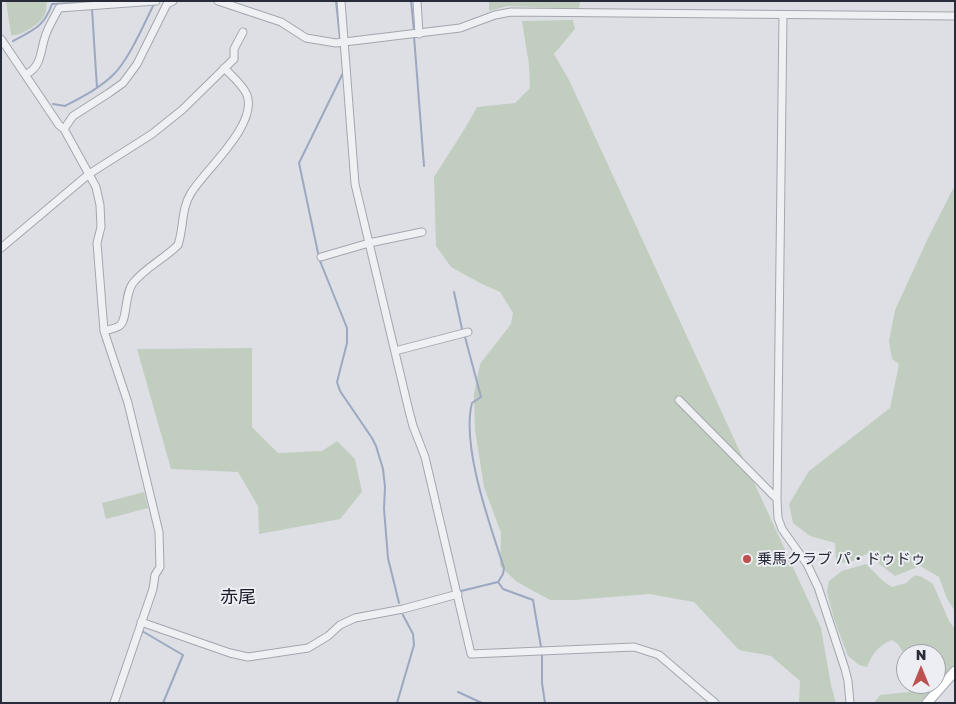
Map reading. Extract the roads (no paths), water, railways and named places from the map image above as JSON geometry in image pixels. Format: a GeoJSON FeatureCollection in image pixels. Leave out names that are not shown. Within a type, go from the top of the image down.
{"type":"FeatureCollection","features":[{"type":"Feature","properties":{"kind":"main road"},"geometry":{"type":"LineString","coordinates":[[927,703],[955,671]]}},
{"type":"Feature","properties":{"kind":"street"},"geometry":{"type":"LineString","coordinates":[[26,74],[37,66],[40,61],[45,37],[59,8],[158,1],[170,3],[137,64],[123,83],[73,116],[64,129]]}},
{"type":"Feature","properties":{"kind":"street"},"geometry":{"type":"LineString","coordinates":[[218,1],[281,22],[306,38],[336,43],[460,28],[495,15],[511,12],[955,16]]}},
{"type":"Feature","properties":{"kind":"street"},"geometry":{"type":"LineString","coordinates":[[341,1],[355,184],[413,426],[425,457],[471,654],[634,646],[659,654],[715,703]]}},
{"type":"Feature","properties":{"kind":"street"},"geometry":{"type":"LineString","coordinates":[[417,1],[420,34]]}},
{"type":"Feature","properties":{"kind":"street"},"geometry":{"type":"LineString","coordinates":[[783,15],[778,518],[782,529],[807,564],[818,587],[845,669],[850,703]]}},
{"type":"Feature","properties":{"kind":"street"},"geometry":{"type":"LineString","coordinates":[[1,248],[89,174],[152,134],[182,110],[234,60],[234,49],[243,32]]}},
{"type":"Feature","properties":{"kind":"street"},"geometry":{"type":"LineString","coordinates":[[2,41],[59,125],[64,129],[96,187],[100,205],[101,227],[97,243],[104,330],[128,403],[159,532],[160,567],[155,575],[153,589],[114,703]]}},
{"type":"Feature","properties":{"kind":"street"},"geometry":{"type":"LineString","coordinates":[[104,330],[120,326],[123,322],[129,288],[178,245],[181,237],[184,207],[191,193],[204,174],[219,159],[244,122],[248,110],[248,97],[244,89],[224,68]]}},
{"type":"Feature","properties":{"kind":"street"},"geometry":{"type":"LineString","coordinates":[[321,256],[369,243],[422,232]]}},
{"type":"Feature","properties":{"kind":"street"},"geometry":{"type":"LineString","coordinates":[[395,351],[468,332]]}},
{"type":"Feature","properties":{"kind":"street"},"geometry":{"type":"LineString","coordinates":[[679,400],[777,499]]}},
{"type":"Feature","properties":{"kind":"street"},"geometry":{"type":"LineString","coordinates":[[141,622],[230,653],[248,657],[308,648],[328,636],[340,625],[355,618],[403,610],[458,594]]}},
{"type":"Feature","properties":{"kind":"waterway"},"geometry":{"type":"LineString","coordinates":[[336,1],[340,39]]}},
{"type":"Feature","properties":{"kind":"waterway"},"geometry":{"type":"LineString","coordinates":[[411,1],[414,31]]}},
{"type":"Feature","properties":{"kind":"waterway"},"geometry":{"type":"LineString","coordinates":[[13,41],[37,27],[49,12],[52,4],[91,2]]}},
{"type":"Feature","properties":{"kind":"waterway"},"geometry":{"type":"LineString","coordinates":[[53,104],[65,106],[109,79],[120,68],[131,51],[154,4]]}},
{"type":"Feature","properties":{"kind":"waterway"},"geometry":{"type":"LineString","coordinates":[[92,9],[97,88]]}},
{"type":"Feature","properties":{"kind":"waterway"},"geometry":{"type":"LineString","coordinates":[[414,36],[424,166]]}},
{"type":"Feature","properties":{"kind":"waterway"},"geometry":{"type":"LineString","coordinates":[[318,253],[299,163],[343,73]]}},
{"type":"Feature","properties":{"kind":"waterway"},"geometry":{"type":"LineString","coordinates":[[320,261],[347,328],[347,343],[337,382],[340,391],[372,438],[383,469],[388,558],[399,603]]}},
{"type":"Feature","properties":{"kind":"waterway"},"geometry":{"type":"LineString","coordinates":[[454,292],[462,329]]}},
{"type":"Feature","properties":{"kind":"waterway"},"geometry":{"type":"LineString","coordinates":[[465,337],[481,397],[472,403],[470,441],[479,486],[504,568],[498,582],[503,589],[533,600],[541,647]]}},
{"type":"Feature","properties":{"kind":"waterway"},"geometry":{"type":"LineString","coordinates":[[461,591],[498,582]]}},
{"type":"Feature","properties":{"kind":"waterway"},"geometry":{"type":"LineString","coordinates":[[397,703],[414,645],[413,634],[403,615]]}},
{"type":"Feature","properties":{"kind":"waterway"},"geometry":{"type":"LineString","coordinates":[[141,635],[142,631],[183,655],[163,703]]}},
{"type":"Feature","properties":{"kind":"waterway"},"geometry":{"type":"LineString","coordinates":[[542,654],[542,683],[545,703]]}},
{"type":"Feature","properties":{"kind":"waterway"},"geometry":{"type":"LineString","coordinates":[[458,692],[482,703]]}},
{"type":"Feature","properties":{"kind":"place","name":"乗馬クラブ パ・ドゥドゥ"},"geometry":{"type":"Point","coordinates":[747,559]}},
{"type":"Feature","properties":{"kind":"district","name":"赤尾"},"geometry":{"type":"Point","coordinates":[238,597]}}]}
